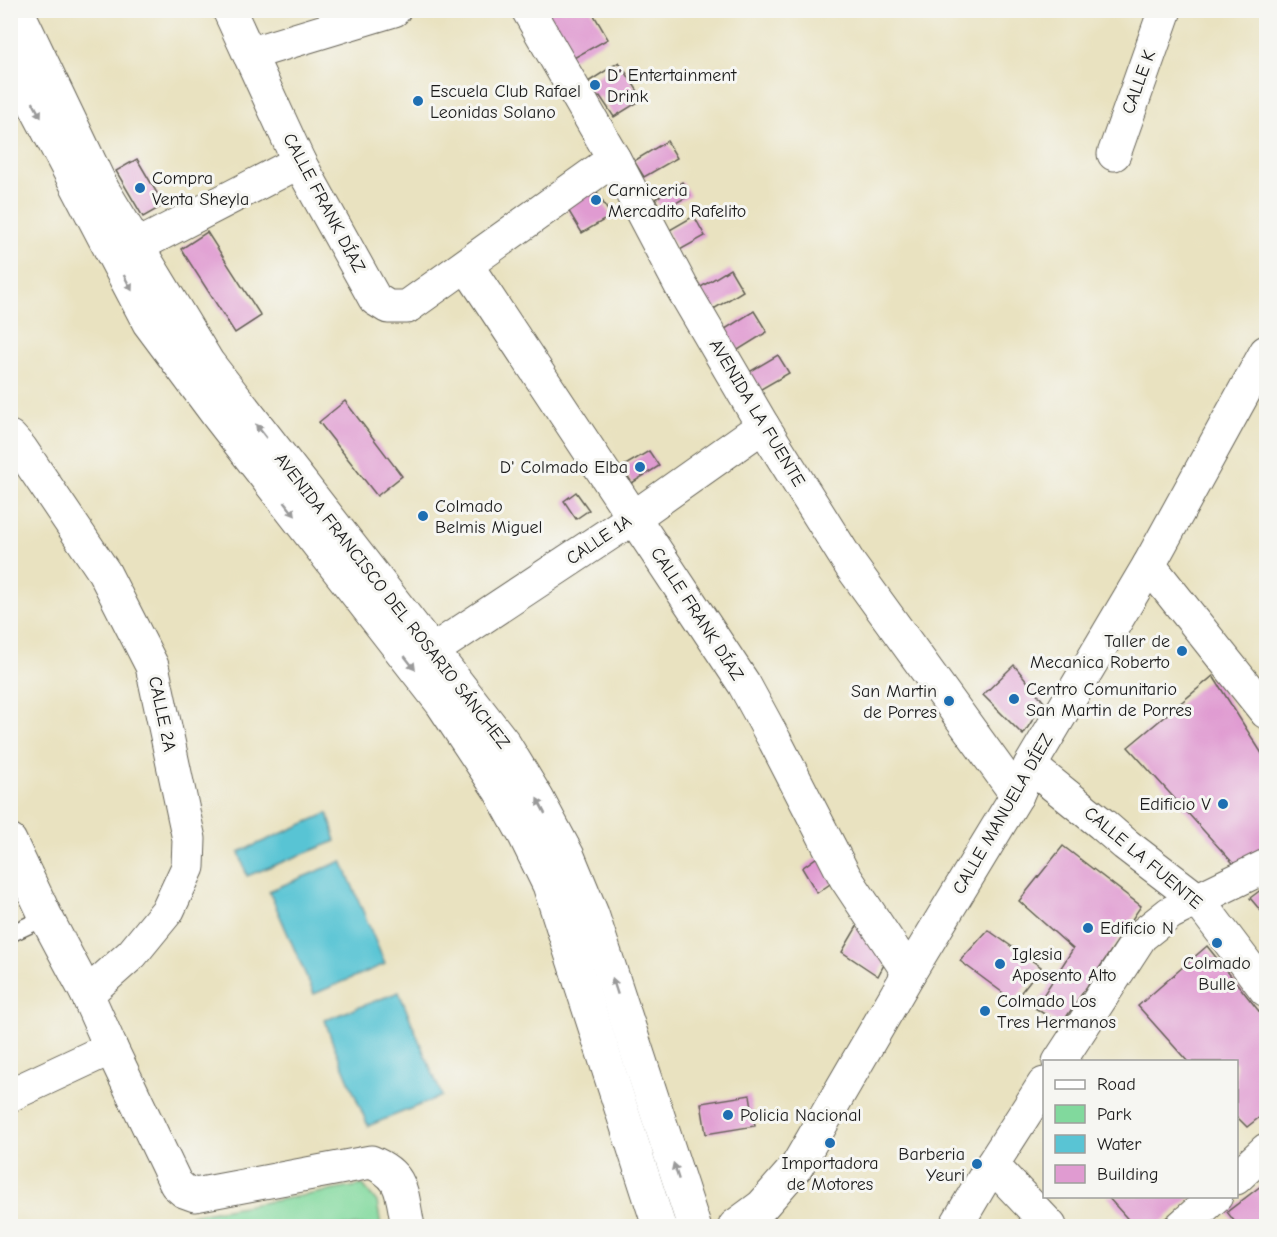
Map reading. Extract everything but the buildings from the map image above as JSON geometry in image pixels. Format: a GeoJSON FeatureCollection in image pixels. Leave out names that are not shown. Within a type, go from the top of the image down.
{"type":"FeatureCollection","features":[{"type":"Feature","properties":{"kind":"street","name":"AVENIDA FRANCISCO DEL ROSARIO SÁNCHEZ"},"geometry":{"type":"LineString","coordinates":[[17,10],[103,190],[208,363],[503,742],[537,798],[568,855],[592,914],[694,1227]]}},
{"type":"Feature","properties":{"kind":"street","name":"CALLE FRANK DÍAZ"},"geometry":{"type":"LineString","coordinates":[[229,10],[299,162],[375,299],[388,307],[407,307],[614,159]]}},
{"type":"Feature","properties":{"kind":"street"},"geometry":{"type":"LineString","coordinates":[[249,54],[394,10]]}},
{"type":"Feature","properties":{"kind":"street","name":"AVENIDA LA FUENTE"},"geometry":{"type":"LineString","coordinates":[[528,10],[614,159],[681,286],[763,426],[851,566],[1017,795]]}},
{"type":"Feature","properties":{"kind":"street","name":"CALLE K"},"geometry":{"type":"LineString","coordinates":[[1114,154],[1165,10]]}},
{"type":"Feature","properties":{"kind":"street","name":"AVENIDA FRANCISCO DEL ROSARIO SÁNCHEZ"},"geometry":{"type":"LineString","coordinates":[[10,58],[149,323],[219,417],[441,702],[510,809],[549,885],[659,1227]]}},
{"type":"Feature","properties":{"kind":"street"},"geometry":{"type":"LineString","coordinates":[[137,246],[299,162]]}},
{"type":"Feature","properties":{"kind":"street","name":"CALLE FRANK DÍAZ"},"geometry":{"type":"LineString","coordinates":[[467,266],[744,684],[845,877],[909,973]]}},
{"type":"Feature","properties":{"kind":"street","name":"CALLE MANUELA DÍEZ"},"geometry":{"type":"LineString","coordinates":[[735,1227],[762,1206],[797,1166],[909,973],[1017,795],[1030,766],[1149,565],[1266,352]]}},
{"type":"Feature","properties":{"kind":"street","name":"CALLE 1A"},"geometry":{"type":"LineString","coordinates":[[432,651],[633,518],[763,426]]}},
{"type":"Feature","properties":{"kind":"street","name":"CALLE 2A"},"geometry":{"type":"LineString","coordinates":[[14,447],[104,572],[152,666],[189,839],[188,867],[168,910],[132,954],[87,994]]}},
{"type":"Feature","properties":{"kind":"street"},"geometry":{"type":"LineString","coordinates":[[1149,565],[1266,712]]}},
{"type":"Feature","properties":{"kind":"street","name":"CALLE LA FUENTE"},"geometry":{"type":"LineString","coordinates":[[1030,766],[1198,900],[1266,990]]}},
{"type":"Feature","properties":{"kind":"street"},"geometry":{"type":"LineString","coordinates":[[10,841],[46,917],[87,994],[176,1184],[184,1191],[195,1195],[371,1162],[387,1168],[399,1183],[408,1227]]}},
{"type":"Feature","properties":{"kind":"street"},"geometry":{"type":"LineString","coordinates":[[1060,1060],[1141,936],[1170,913],[1266,866]]}},
{"type":"Feature","properties":{"kind":"street"},"geometry":{"type":"LineString","coordinates":[[10,1095],[111,1048]]}},
{"type":"Feature","properties":{"kind":"street"},"geometry":{"type":"LineString","coordinates":[[956,1227],[992,1165],[1043,1086]]}},
{"type":"Feature","properties":{"kind":"street"},"geometry":{"type":"LineString","coordinates":[[1238,1176],[1266,1150]]}},
{"type":"Feature","properties":{"kind":"street"},"geometry":{"type":"LineString","coordinates":[[992,1165],[1050,1227]]}},
{"type":"Feature","properties":{"kind":"street"},"geometry":{"type":"LineString","coordinates":[[1182,1227],[1215,1198]]}},
{"type":"Feature","properties":{"kind":"lane"},"geometry":{"type":"LineString","coordinates":[[10,934],[46,917]]}},
{"type":"Feature","properties":{"kind":"green space"},"geometry":{"type":"Polygon","coordinates":[[[363,1185],[377,1202],[381,1226],[178,1226],[181,1217],[363,1185]]]}},
{"type":"Feature","properties":{"kind":"water"},"geometry":{"type":"Polygon","coordinates":[[[328,813],[336,841],[247,876],[239,852],[328,813]]]}},
{"type":"Feature","properties":{"kind":"water"},"geometry":{"type":"Polygon","coordinates":[[[342,861],[385,964],[314,994],[269,891],[342,861]]]}},
{"type":"Feature","properties":{"kind":"water"},"geometry":{"type":"Polygon","coordinates":[[[399,992],[442,1096],[368,1126],[325,1020],[399,992]]]}},
{"type":"Feature","properties":{"kind":"place","name":"D' Entertainment Drink"},"geometry":{"type":"Point","coordinates":[595,85]}},
{"type":"Feature","properties":{"kind":"place","name":"Escuela Club Rafael Leonidas Solano"},"geometry":{"type":"Point","coordinates":[418,101]}},
{"type":"Feature","properties":{"kind":"place","name":"Compra Venta Sheyla"},"geometry":{"type":"Point","coordinates":[140,188]}},
{"type":"Feature","properties":{"kind":"place","name":"Carniceria Mercadito Rafelito"},"geometry":{"type":"Point","coordinates":[596,200]}},
{"type":"Feature","properties":{"kind":"place","name":"D' Colmado Elba"},"geometry":{"type":"Point","coordinates":[640,467]}},
{"type":"Feature","properties":{"kind":"place","name":"Colmado Belmis Miguel"},"geometry":{"type":"Point","coordinates":[423,516]}},
{"type":"Feature","properties":{"kind":"place","name":"Taller de Mecanica Roberto"},"geometry":{"type":"Point","coordinates":[1182,651]}},
{"type":"Feature","properties":{"kind":"place","name":"Centro Comunitario San Martin de Porres"},"geometry":{"type":"Point","coordinates":[1014,699]}},
{"type":"Feature","properties":{"kind":"place","name":"San Martin de Porres"},"geometry":{"type":"Point","coordinates":[949,701]}},
{"type":"Feature","properties":{"kind":"place","name":"Edificio V"},"geometry":{"type":"Point","coordinates":[1223,804]}},
{"type":"Feature","properties":{"kind":"place","name":"Edificio N"},"geometry":{"type":"Point","coordinates":[1088,928]}},
{"type":"Feature","properties":{"kind":"place","name":"Colmado Bulle"},"geometry":{"type":"Point","coordinates":[1217,943]}},
{"type":"Feature","properties":{"kind":"place","name":"Iglesia Aposento Alto"},"geometry":{"type":"Point","coordinates":[1000,964]}},
{"type":"Feature","properties":{"kind":"place","name":"Colmado Los Tres Hermanos"},"geometry":{"type":"Point","coordinates":[985,1011]}},
{"type":"Feature","properties":{"kind":"place","name":"Policia Nacional"},"geometry":{"type":"Point","coordinates":[728,1115]}},
{"type":"Feature","properties":{"kind":"place","name":"Importadora de Motores"},"geometry":{"type":"Point","coordinates":[830,1143]}},
{"type":"Feature","properties":{"kind":"place","name":"Barberia Yeuri"},"geometry":{"type":"Point","coordinates":[977,1164]}}]}
